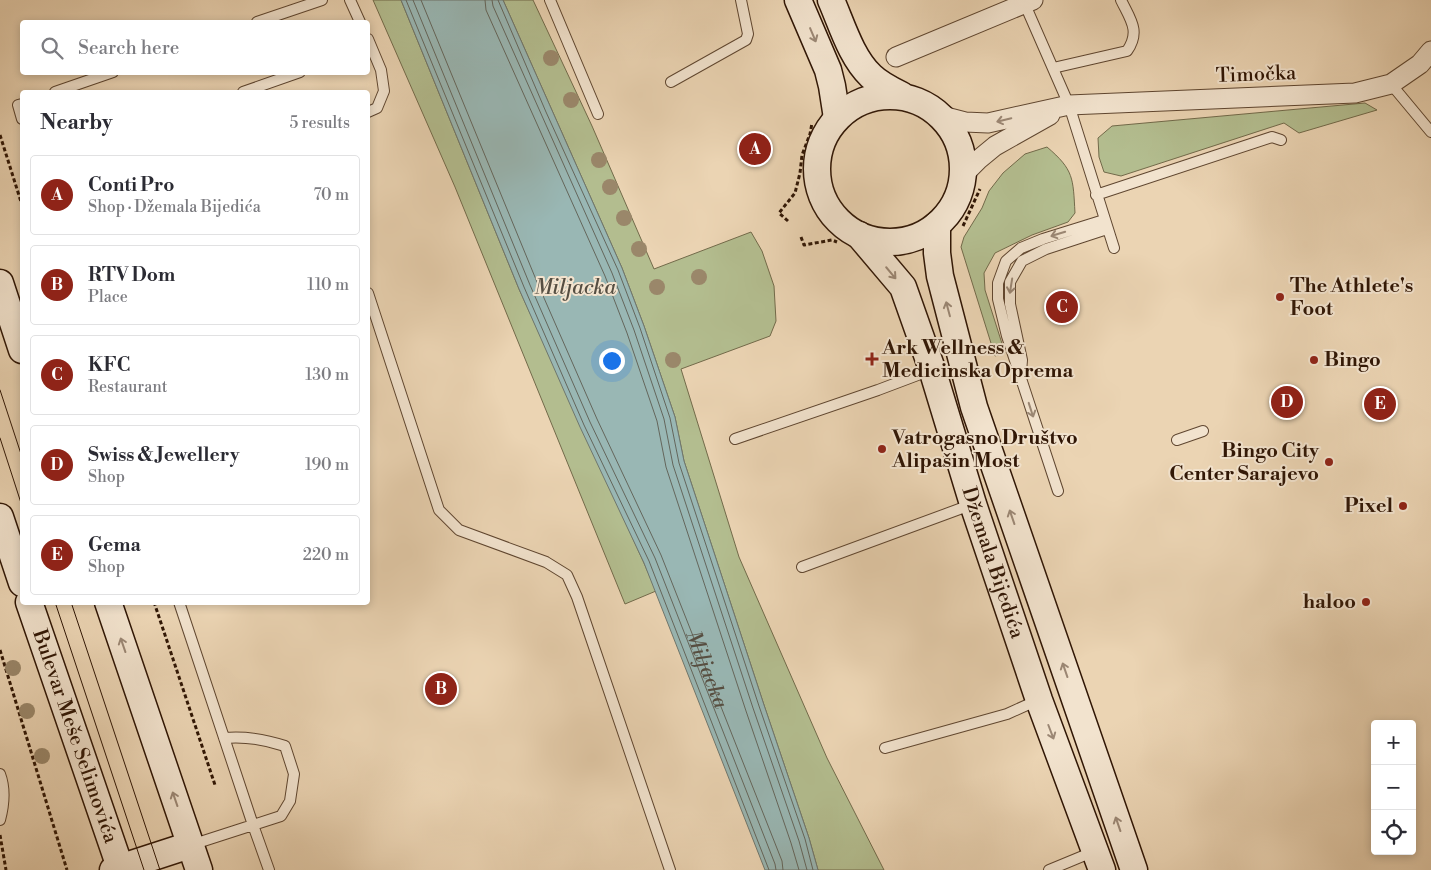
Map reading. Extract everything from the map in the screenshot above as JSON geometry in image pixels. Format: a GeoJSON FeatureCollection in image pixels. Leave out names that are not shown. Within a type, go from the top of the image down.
{"type":"FeatureCollection","features":[{"type":"Feature","properties":{"kind":"street"},"geometry":{"type":"LineString","coordinates":[[798,0],[828,70],[832,86],[825,116]]}},
{"type":"Feature","properties":{"kind":"street","name":"Džemala Bijedića"},"geometry":{"type":"LineString","coordinates":[[831,0],[856,56],[871,77],[901,96],[923,103],[942,116],[955,133],[973,178],[959,194],[950,211],[948,229],[937,253],[940,276],[974,407],[1134,870]]}},
{"type":"Feature","properties":{"kind":"street"},"geometry":{"type":"LineString","coordinates":[[896,57],[1027,1]]}},
{"type":"Feature","properties":{"kind":"street","name":"Timočka"},"geometry":{"type":"LineString","coordinates":[[942,116],[965,122],[988,123],[1069,105],[1355,93],[1391,84],[1420,64],[1431,50]]}},
{"type":"Feature","properties":{"kind":"street","name":"Džemala Bijedića"},"geometry":{"type":"LineString","coordinates":[[901,96],[877,96],[825,116],[824,137],[817,159],[818,182],[826,204],[836,218],[859,235],[903,287],[932,370],[1039,700],[1099,860]]}},
{"type":"Feature","properties":{"kind":"street","name":"Timočka"},"geometry":{"type":"LineString","coordinates":[[973,178],[978,160],[995,146],[1069,105]]}},
{"type":"Feature","properties":{"kind":"street","name":"Džemala Bijedića"},"geometry":{"type":"LineString","coordinates":[[859,235],[879,241],[900,242],[948,229]]}},
{"type":"Feature","properties":{"kind":"street"},"geometry":{"type":"LineString","coordinates":[[0,284],[20,344]]}},
{"type":"Feature","properties":{"kind":"street"},"geometry":{"type":"LineString","coordinates":[[0,517],[20,577]]}},
{"type":"Feature","properties":{"kind":"street","name":"Bulevar Meše Selimovića"},"geometry":{"type":"LineString","coordinates":[[30,605],[118,869]]}},
{"type":"Feature","properties":{"kind":"street"},"geometry":{"type":"LineString","coordinates":[[109,605],[199,870]]}},
{"type":"Feature","properties":{"kind":"street"},"geometry":{"type":"LineString","coordinates":[[118,869],[190,845]]}},
{"type":"Feature","properties":{"kind":"lane"},"geometry":{"type":"LineString","coordinates":[[263,20],[322,0]]}},
{"type":"Feature","properties":{"kind":"lane"},"geometry":{"type":"LineString","coordinates":[[350,0],[359,20]]}},
{"type":"Feature","properties":{"kind":"lane"},"geometry":{"type":"LineString","coordinates":[[550,0],[598,114]]}},
{"type":"Feature","properties":{"kind":"lane"},"geometry":{"type":"LineString","coordinates":[[672,82],[746,40],[748,34],[741,0]]}},
{"type":"Feature","properties":{"kind":"lane"},"geometry":{"type":"LineString","coordinates":[[1053,68],[1127,51],[1133,42],[1135,30],[1121,0]]}},
{"type":"Feature","properties":{"kind":"lane"},"geometry":{"type":"LineString","coordinates":[[1027,1],[1069,105],[1114,248]]}},
{"type":"Feature","properties":{"kind":"lane"},"geometry":{"type":"LineString","coordinates":[[370,47],[380,70],[384,91],[377,108],[370,111]]}},
{"type":"Feature","properties":{"kind":"lane"},"geometry":{"type":"LineString","coordinates":[[61,90],[103,75]]}},
{"type":"Feature","properties":{"kind":"lane"},"geometry":{"type":"LineString","coordinates":[[249,90],[291,75]]}},
{"type":"Feature","properties":{"kind":"lane"},"geometry":{"type":"LineString","coordinates":[[1391,84],[1431,132]]}},
{"type":"Feature","properties":{"kind":"lane"},"geometry":{"type":"LineString","coordinates":[[1096,195],[1272,137],[1281,140]]}},
{"type":"Feature","properties":{"kind":"lane"},"geometry":{"type":"LineString","coordinates":[[1058,490],[1006,336],[998,299],[998,283],[1006,260],[1021,248],[1043,239],[1106,224]]}},
{"type":"Feature","properties":{"kind":"lane"},"geometry":{"type":"LineString","coordinates":[[370,299],[438,510],[459,530],[546,562],[567,575],[577,597],[670,870]]}},
{"type":"Feature","properties":{"kind":"lane"},"geometry":{"type":"LineString","coordinates":[[735,439],[932,370]]}},
{"type":"Feature","properties":{"kind":"lane"},"geometry":{"type":"LineString","coordinates":[[1177,440],[1203,431]]}},
{"type":"Feature","properties":{"kind":"lane"},"geometry":{"type":"LineString","coordinates":[[802,567],[974,504]]}},
{"type":"Feature","properties":{"kind":"lane"},"geometry":{"type":"LineString","coordinates":[[180,605],[269,870]]}},
{"type":"Feature","properties":{"kind":"lane"},"geometry":{"type":"LineString","coordinates":[[885,748],[1007,714],[1039,700]]}},
{"type":"Feature","properties":{"kind":"lane"},"geometry":{"type":"LineString","coordinates":[[190,845],[281,816],[290,801],[294,774],[285,746],[266,739],[224,738]]}},
{"type":"Feature","properties":{"kind":"lane"},"geometry":{"type":"LineString","coordinates":[[0,774],[4,789],[0,820]]}},
{"type":"Feature","properties":{"kind":"lane"},"geometry":{"type":"LineString","coordinates":[[1049,870],[1099,860]]}},
{"type":"Feature","properties":{"kind":"path"},"geometry":{"type":"LineString","coordinates":[[788,221],[779,214],[795,193],[802,155],[810,134],[825,116]]}},
{"type":"Feature","properties":{"kind":"path"},"geometry":{"type":"LineString","coordinates":[[0,135],[20,199]]}},
{"type":"Feature","properties":{"kind":"path"},"geometry":{"type":"LineString","coordinates":[[948,229],[967,219],[973,178]]}},
{"type":"Feature","properties":{"kind":"path"},"geometry":{"type":"LineString","coordinates":[[155,605],[215,785]]}},
{"type":"Feature","properties":{"kind":"path"},"geometry":{"type":"LineString","coordinates":[[0,650],[67,870]]}},
{"type":"Feature","properties":{"kind":"path"},"geometry":{"type":"LineString","coordinates":[[0,835],[6,870]]}},
{"type":"Feature","properties":{"kind":"green space"},"geometry":{"type":"Polygon","coordinates":[[[373,0],[401,0],[519,289],[656,591],[625,604],[455,187],[373,0]]]}},
{"type":"Feature","properties":{"kind":"green space"},"geometry":{"type":"Polygon","coordinates":[[[503,0],[533,0],[592,126],[654,269],[751,232],[762,251],[774,286],[776,321],[770,336],[681,369],[739,557],[827,758],[884,870],[818,870],[684,461],[675,417],[644,326],[622,268],[503,0]]]}},
{"type":"Feature","properties":{"kind":"green space"},"geometry":{"type":"Polygon","coordinates":[[[1365,103],[1377,110],[1299,133],[1284,123],[1121,176],[1104,172],[1099,157],[1098,138],[1112,126],[1365,103]]]}},
{"type":"Feature","properties":{"kind":"green space"},"geometry":{"type":"Polygon","coordinates":[[[1047,147],[1062,162],[1070,176],[1074,191],[1075,213],[1068,222],[1032,235],[995,253],[984,273],[985,290],[1005,353],[995,356],[961,247],[964,237],[982,208],[989,191],[1003,173],[1025,154],[1047,147]]]}},
{"type":"Feature","properties":{"kind":"water","name":"Miljacka"},"geometry":{"type":"Polygon","coordinates":[[[401,0],[503,0],[622,268],[644,326],[675,417],[684,461],[818,870],[765,870],[644,563],[580,427],[519,289],[401,0]]]}},
{"type":"Feature","properties":{"kind":"tram line"},"geometry":{"type":"LineString","coordinates":[[0,390],[20,451]]}},
{"type":"Feature","properties":{"kind":"tram line"},"geometry":{"type":"LineString","coordinates":[[0,438],[20,500]]}},
{"type":"Feature","properties":{"kind":"tram line"},"geometry":{"type":"LineString","coordinates":[[56,605],[144,870]]}},
{"type":"Feature","properties":{"kind":"tram line"},"geometry":{"type":"LineString","coordinates":[[72,605],[160,870]]}},
{"type":"Feature","properties":{"kind":"place","name":"Conti Pro"},"geometry":{"type":"Point","coordinates":[755,149]}},
{"type":"Feature","properties":{"kind":"place","name":"The Athlete's Foot"},"geometry":{"type":"Point","coordinates":[1280,297]}},
{"type":"Feature","properties":{"kind":"place","name":"KFC"},"geometry":{"type":"Point","coordinates":[1062,307]}},
{"type":"Feature","properties":{"kind":"place","name":"Ark Wellness & Medicinska Oprema"},"geometry":{"type":"Point","coordinates":[872,359]}},
{"type":"Feature","properties":{"kind":"place","name":"Bingo"},"geometry":{"type":"Point","coordinates":[1314,360]}},
{"type":"Feature","properties":{"kind":"place","name":"Swiss & Jewellery"},"geometry":{"type":"Point","coordinates":[1287,402]}},
{"type":"Feature","properties":{"kind":"place","name":"Gema"},"geometry":{"type":"Point","coordinates":[1380,404]}},
{"type":"Feature","properties":{"kind":"place","name":"Vatrogasno Društvo Alipašin Most"},"geometry":{"type":"Point","coordinates":[882,449]}},
{"type":"Feature","properties":{"kind":"place","name":"Bingo City Center Sarajevo"},"geometry":{"type":"Point","coordinates":[1329,462]}},
{"type":"Feature","properties":{"kind":"place","name":"Pixel"},"geometry":{"type":"Point","coordinates":[1403,506]}},
{"type":"Feature","properties":{"kind":"place","name":"haloo"},"geometry":{"type":"Point","coordinates":[1366,602]}},
{"type":"Feature","properties":{"kind":"place","name":"RTV Dom"},"geometry":{"type":"Point","coordinates":[441,689]}}]}
